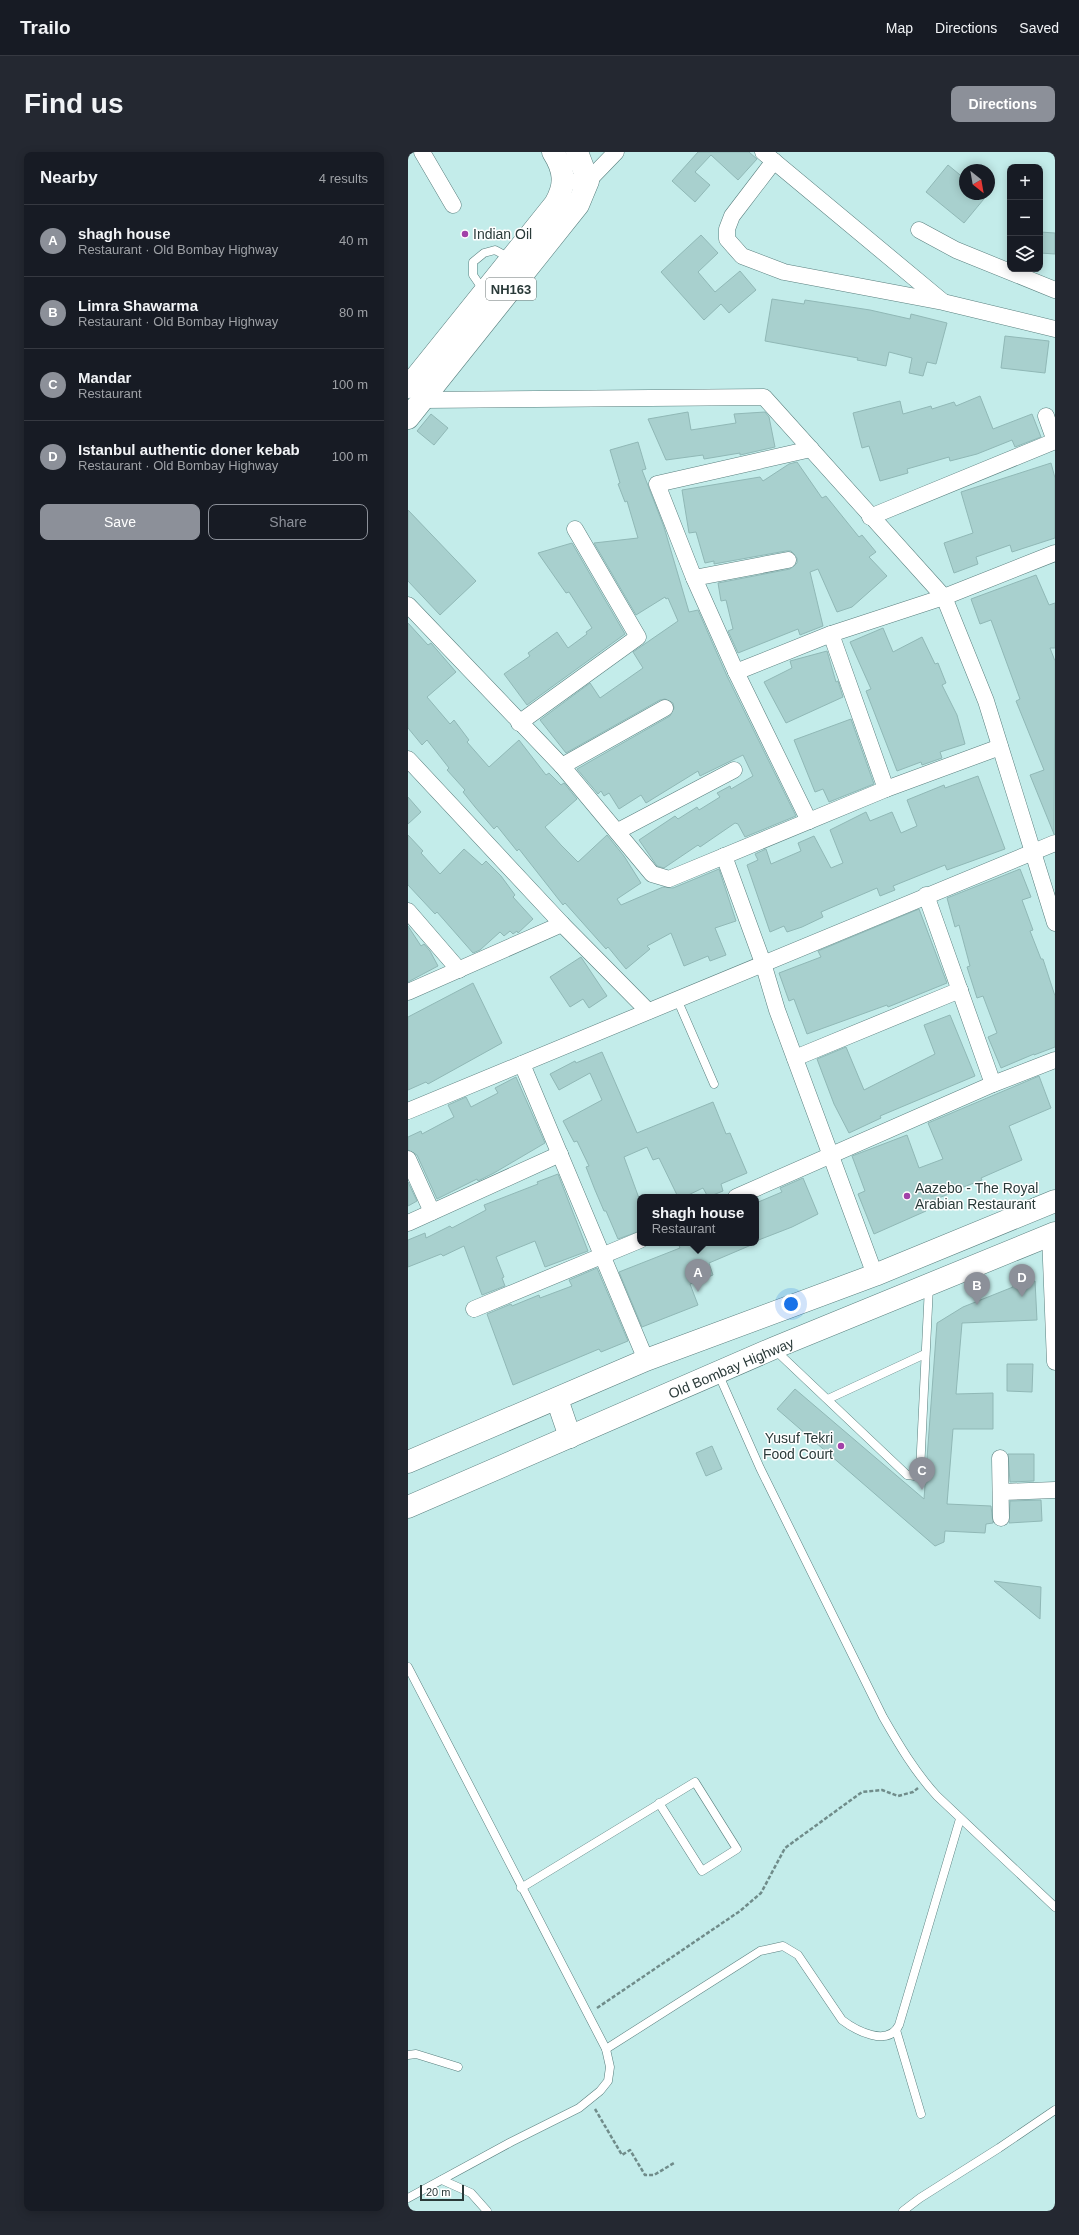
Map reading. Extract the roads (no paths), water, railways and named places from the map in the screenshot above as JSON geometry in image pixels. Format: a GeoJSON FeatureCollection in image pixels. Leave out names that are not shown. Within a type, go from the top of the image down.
{"type":"FeatureCollection","features":[{"type":"Feature","properties":{"kind":"main road"},"geometry":{"type":"LineString","coordinates":[[553,152],[560,162],[564,182]]}},
{"type":"Feature","properties":{"kind":"main road"},"geometry":{"type":"LineString","coordinates":[[577,152],[586,169],[588,181]]}},
{"type":"Feature","properties":{"kind":"main road","name":"NH163"},"geometry":{"type":"LineString","coordinates":[[416,394],[578,205],[588,181]]}},
{"type":"Feature","properties":{"kind":"main road","name":"NH163"},"geometry":{"type":"LineString","coordinates":[[408,418],[416,394],[485,292],[555,204],[564,182]]}},
{"type":"Feature","properties":{"kind":"main road"},"geometry":{"type":"LineString","coordinates":[[408,1462],[646,1360],[875,1275],[1055,1201]]}},
{"type":"Feature","properties":{"kind":"main road","name":"Old Bombay Highway"},"geometry":{"type":"LineString","coordinates":[[408,1507],[774,1348],[929,1286],[1052,1234]]}},
{"type":"Feature","properties":{"kind":"main road"},"geometry":{"type":"LineString","coordinates":[[557,1399],[570,1437]]}},
{"type":"Feature","properties":{"kind":"street"},"geometry":{"type":"LineString","coordinates":[[422,152],[453,205]]}},
{"type":"Feature","properties":{"kind":"street"},"geometry":{"type":"LineString","coordinates":[[564,182],[588,181],[616,152]]}},
{"type":"Feature","properties":{"kind":"street"},"geometry":{"type":"LineString","coordinates":[[943,302],[769,157],[732,216],[727,229],[727,239],[742,256],[784,272],[943,302],[1055,329]]}},
{"type":"Feature","properties":{"kind":"street"},"geometry":{"type":"LineString","coordinates":[[919,230],[956,250],[1055,290]]}},
{"type":"Feature","properties":{"kind":"street"},"geometry":{"type":"LineString","coordinates":[[416,394],[764,396],[870,517],[944,597],[986,701],[1055,923]]}},
{"type":"Feature","properties":{"kind":"street"},"geometry":{"type":"LineString","coordinates":[[870,517],[1055,441],[1046,416]]}},
{"type":"Feature","properties":{"kind":"street"},"geometry":{"type":"LineString","coordinates":[[809,821],[736,672],[694,578],[657,484],[811,449]]}},
{"type":"Feature","properties":{"kind":"street"},"geometry":{"type":"LineString","coordinates":[[519,723],[638,637],[575,529]]}},
{"type":"Feature","properties":{"kind":"street"},"geometry":{"type":"LineString","coordinates":[[736,672],[831,634],[944,597],[1055,553]]}},
{"type":"Feature","properties":{"kind":"street"},"geometry":{"type":"LineString","coordinates":[[694,578],[788,560]]}},
{"type":"Feature","properties":{"kind":"street"},"geometry":{"type":"LineString","coordinates":[[408,605],[519,723],[562,766],[618,831],[652,874],[669,879],[886,789],[1000,747]]}},
{"type":"Feature","properties":{"kind":"street"},"geometry":{"type":"LineString","coordinates":[[831,634],[886,789]]}},
{"type":"Feature","properties":{"kind":"street"},"geometry":{"type":"LineString","coordinates":[[562,766],[665,708]]}},
{"type":"Feature","properties":{"kind":"street"},"geometry":{"type":"LineString","coordinates":[[408,759],[562,924],[648,1011]]}},
{"type":"Feature","properties":{"kind":"street"},"geometry":{"type":"LineString","coordinates":[[618,831],[734,770]]}},
{"type":"Feature","properties":{"kind":"street"},"geometry":{"type":"LineString","coordinates":[[408,1111],[926,895],[1055,843]]}},
{"type":"Feature","properties":{"kind":"street"},"geometry":{"type":"LineString","coordinates":[[724,856],[830,1156],[875,1275]]}},
{"type":"Feature","properties":{"kind":"street"},"geometry":{"type":"LineString","coordinates":[[926,895],[993,1084]]}},
{"type":"Feature","properties":{"kind":"street"},"geometry":{"type":"LineString","coordinates":[[408,911],[459,970]]}},
{"type":"Feature","properties":{"kind":"street"},"geometry":{"type":"LineString","coordinates":[[408,992],[562,924]]}},
{"type":"Feature","properties":{"kind":"street"},"geometry":{"type":"LineString","coordinates":[[795,1058],[960,990]]}},
{"type":"Feature","properties":{"kind":"street"},"geometry":{"type":"LineString","coordinates":[[743,1194],[993,1084],[1055,1060]]}},
{"type":"Feature","properties":{"kind":"street"},"geometry":{"type":"LineString","coordinates":[[522,1064],[646,1360]]}},
{"type":"Feature","properties":{"kind":"street"},"geometry":{"type":"LineString","coordinates":[[408,1223],[560,1154]]}},
{"type":"Feature","properties":{"kind":"street"},"geometry":{"type":"LineString","coordinates":[[408,1159],[432,1212]]}},
{"type":"Feature","properties":{"kind":"street"},"geometry":{"type":"LineString","coordinates":[[1052,1234],[1055,1362]]}},
{"type":"Feature","properties":{"kind":"street"},"geometry":{"type":"LineString","coordinates":[[474,1309],[637,1241]]}},
{"type":"Feature","properties":{"kind":"street"},"geometry":{"type":"LineString","coordinates":[[1000,1458],[1001,1518]]}},
{"type":"Feature","properties":{"kind":"street"},"geometry":{"type":"LineString","coordinates":[[1001,1492],[1055,1490]]}},
{"type":"Feature","properties":{"kind":"lane"},"geometry":{"type":"LineString","coordinates":[[677,999],[714,1084]]}},
{"type":"Feature","properties":{"kind":"lane"},"geometry":{"type":"LineString","coordinates":[[774,1348],[907,1475],[915,1476],[920,1471],[929,1286]]}},
{"type":"Feature","properties":{"kind":"lane"},"geometry":{"type":"LineString","coordinates":[[828,1399],[925,1354]]}},
{"type":"Feature","properties":{"kind":"lane"},"geometry":{"type":"LineString","coordinates":[[718,1373],[760,1468],[883,1717],[903,1753],[924,1783],[960,1819],[1055,1906]]}},
{"type":"Feature","properties":{"kind":"lane"},"geometry":{"type":"LineString","coordinates":[[408,1667],[521,1888],[606,2049],[610,2067],[608,2081],[590,2100],[579,2108],[511,2142],[408,2198]]}},
{"type":"Feature","properties":{"kind":"lane"},"geometry":{"type":"LineString","coordinates":[[521,1888],[659,1803],[695,1782],[737,1849],[702,1871],[659,1803]]}},
{"type":"Feature","properties":{"kind":"lane"},"geometry":{"type":"LineString","coordinates":[[920,2114],[896,2030],[960,1819]]}},
{"type":"Feature","properties":{"kind":"lane"},"geometry":{"type":"LineString","coordinates":[[606,2049],[760,1951],[783,1946],[798,1955],[842,2020],[851,2027],[871,2035],[886,2035],[896,2030]]}},
{"type":"Feature","properties":{"kind":"lane"},"geometry":{"type":"LineString","coordinates":[[408,2055],[416,2054],[458,2067]]}},
{"type":"Feature","properties":{"kind":"lane"},"geometry":{"type":"LineString","coordinates":[[904,2211],[1055,2110]]}},
{"type":"Feature","properties":{"kind":"lane"},"geometry":{"type":"LineString","coordinates":[[442,2180],[471,2193],[488,2211]]}},
{"type":"Feature","properties":{"kind":"place","name":"Indian Oil"},"geometry":{"type":"Point","coordinates":[465,234]}},
{"type":"Feature","properties":{"kind":"place","name":"Aazebo - The Royal Arabian Restaurant"},"geometry":{"type":"Point","coordinates":[907,1196]}},
{"type":"Feature","properties":{"kind":"place","name":"shagh house"},"geometry":{"type":"Point","coordinates":[698,1292]}},
{"type":"Feature","properties":{"kind":"place","name":"Istanbul authentic doner kebab"},"geometry":{"type":"Point","coordinates":[1022,1297]}},
{"type":"Feature","properties":{"kind":"place","name":"Limra Shawarma"},"geometry":{"type":"Point","coordinates":[977,1305]}},
{"type":"Feature","properties":{"kind":"place","name":"Yusuf Tekri Food Court"},"geometry":{"type":"Point","coordinates":[841,1446]}},
{"type":"Feature","properties":{"kind":"place","name":"Mandar"},"geometry":{"type":"Point","coordinates":[922,1490]}}]}
